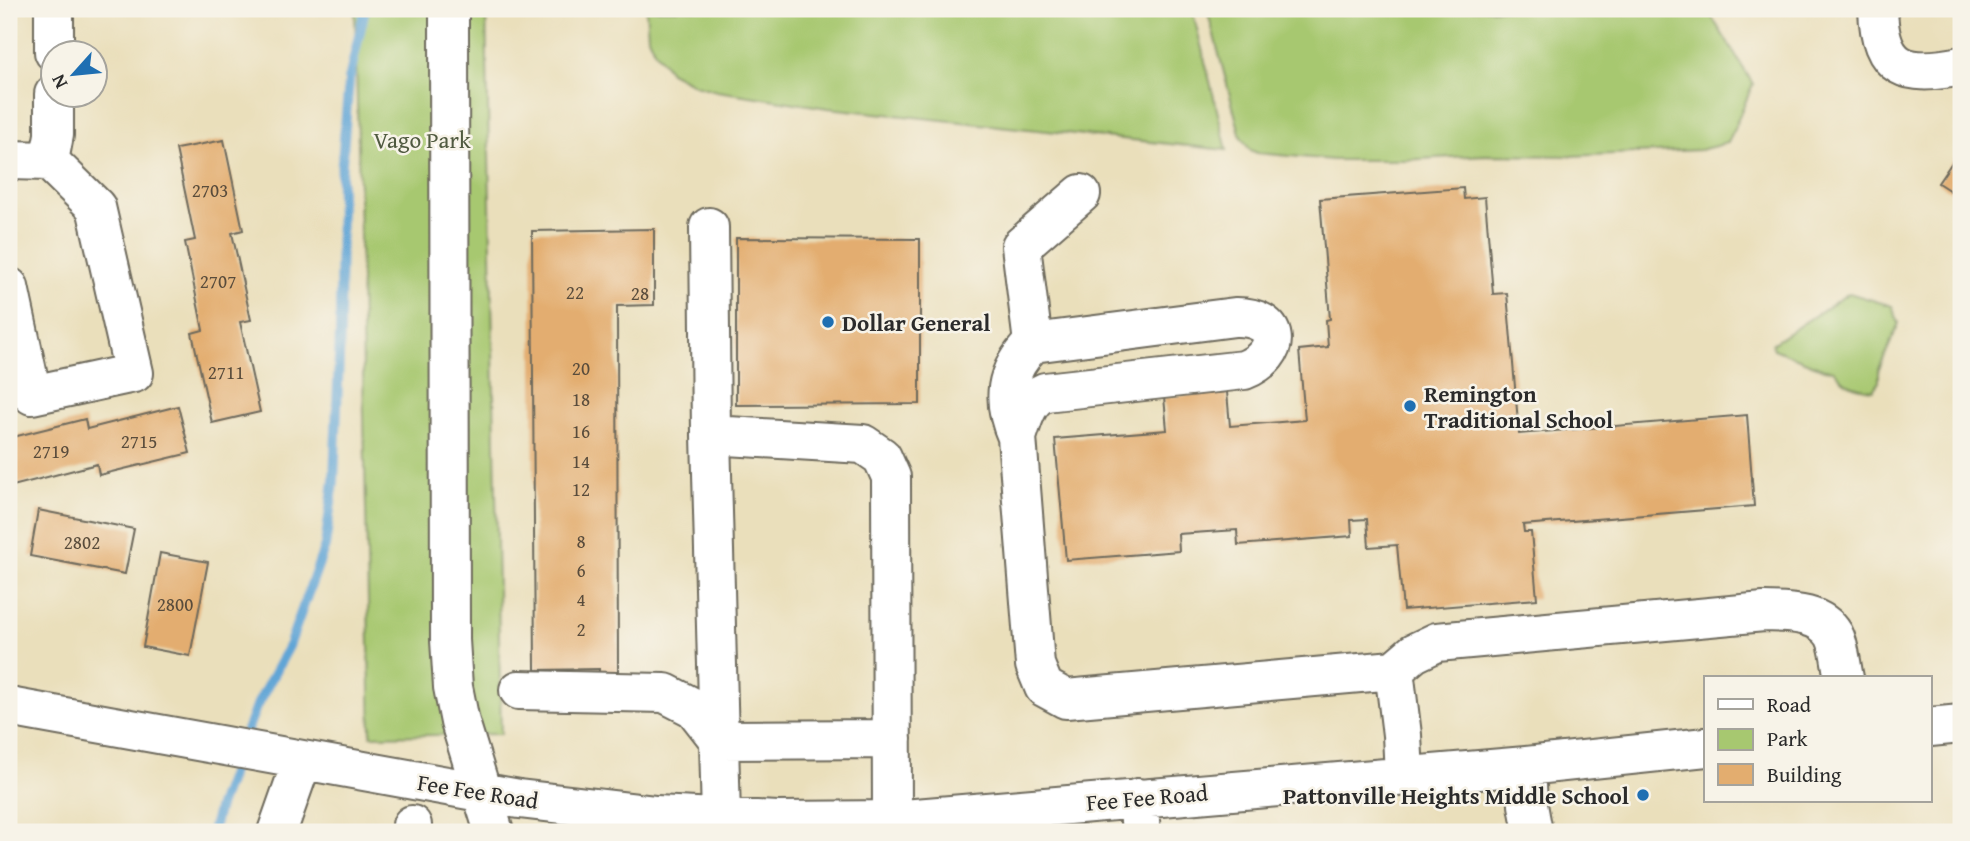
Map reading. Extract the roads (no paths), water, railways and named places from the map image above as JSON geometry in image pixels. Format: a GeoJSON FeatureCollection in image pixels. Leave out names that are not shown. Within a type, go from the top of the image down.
{"type":"FeatureCollection","features":[{"type":"Feature","properties":{"kind":"street"},"geometry":{"type":"LineString","coordinates":[[54,9],[54,38]]}},
{"type":"Feature","properties":{"kind":"street"},"geometry":{"type":"LineString","coordinates":[[449,9],[450,640],[453,687],[460,722],[494,832]]}},
{"type":"Feature","properties":{"kind":"street"},"geometry":{"type":"LineString","coordinates":[[1878,9],[1878,26],[1886,49],[1899,66],[1913,71],[1961,66]]}},
{"type":"Feature","properties":{"kind":"street"},"geometry":{"type":"LineString","coordinates":[[50,162],[54,108]]}},
{"type":"Feature","properties":{"kind":"street"},"geometry":{"type":"LineString","coordinates":[[9,160],[50,162],[96,207],[134,373],[32,395],[9,288]]}},
{"type":"Feature","properties":{"kind":"street"},"geometry":{"type":"LineString","coordinates":[[1033,343],[1021,246],[1081,194]]}},
{"type":"Feature","properties":{"kind":"street"},"geometry":{"type":"LineString","coordinates":[[709,227],[711,435],[721,818]]}},
{"type":"Feature","properties":{"kind":"street"},"geometry":{"type":"LineString","coordinates":[[1017,437],[1031,402],[1037,395],[1244,370],[1267,357],[1272,339],[1263,322],[1251,317],[1033,343],[1019,357],[1007,389],[1006,404],[1017,437],[1035,665],[1044,687],[1066,699],[1394,670],[1414,653],[1437,642],[1763,612],[1801,613],[1821,623],[1834,635],[1844,676]]}},
{"type":"Feature","properties":{"kind":"street"},"geometry":{"type":"LineString","coordinates":[[711,435],[863,444],[882,457],[891,477],[892,820]]}},
{"type":"Feature","properties":{"kind":"street"},"geometry":{"type":"LineString","coordinates":[[1394,670],[1404,775]]}},
{"type":"Feature","properties":{"kind":"street"},"geometry":{"type":"LineString","coordinates":[[519,690],[665,694],[694,708],[719,740]]}},
{"type":"Feature","properties":{"kind":"street","name":"Fee Fee Road"},"geometry":{"type":"LineString","coordinates":[[9,707],[482,793],[637,813],[778,821],[1140,815],[1404,775],[1525,766],[1704,747]]}},
{"type":"Feature","properties":{"kind":"street"},"geometry":{"type":"LineString","coordinates":[[1932,727],[1961,724]]}},
{"type":"Feature","properties":{"kind":"street"},"geometry":{"type":"LineString","coordinates":[[719,740],[892,739]]}},
{"type":"Feature","properties":{"kind":"street"},"geometry":{"type":"LineString","coordinates":[[277,832],[297,760]]}},
{"type":"Feature","properties":{"kind":"street"},"geometry":{"type":"LineString","coordinates":[[1525,766],[1528,805],[1534,832]]}},
{"type":"Feature","properties":{"kind":"street"},"geometry":{"type":"LineString","coordinates":[[587,832],[637,813]]}},
{"type":"Feature","properties":{"kind":"waterway"},"geometry":{"type":"LineString","coordinates":[[243,741],[256,707],[289,646],[325,546],[334,481],[340,333],[341,174],[349,80],[365,9]]}},
{"type":"Feature","properties":{"kind":"waterway"},"geometry":{"type":"LineString","coordinates":[[212,832],[238,755]]}},
{"type":"Feature","properties":{"kind":"place","name":"Dollar General"},"geometry":{"type":"Point","coordinates":[828,322]}},
{"type":"Feature","properties":{"kind":"place","name":"Remington Traditional School"},"geometry":{"type":"Point","coordinates":[1410,406]}},
{"type":"Feature","properties":{"kind":"place","name":"Pattonville Heights Middle School"},"geometry":{"type":"Point","coordinates":[1643,795]}},
{"type":"Feature","properties":{"kind":"park label","name":"Vago Park"},"geometry":{"type":"Point","coordinates":[422,139]}}]}
